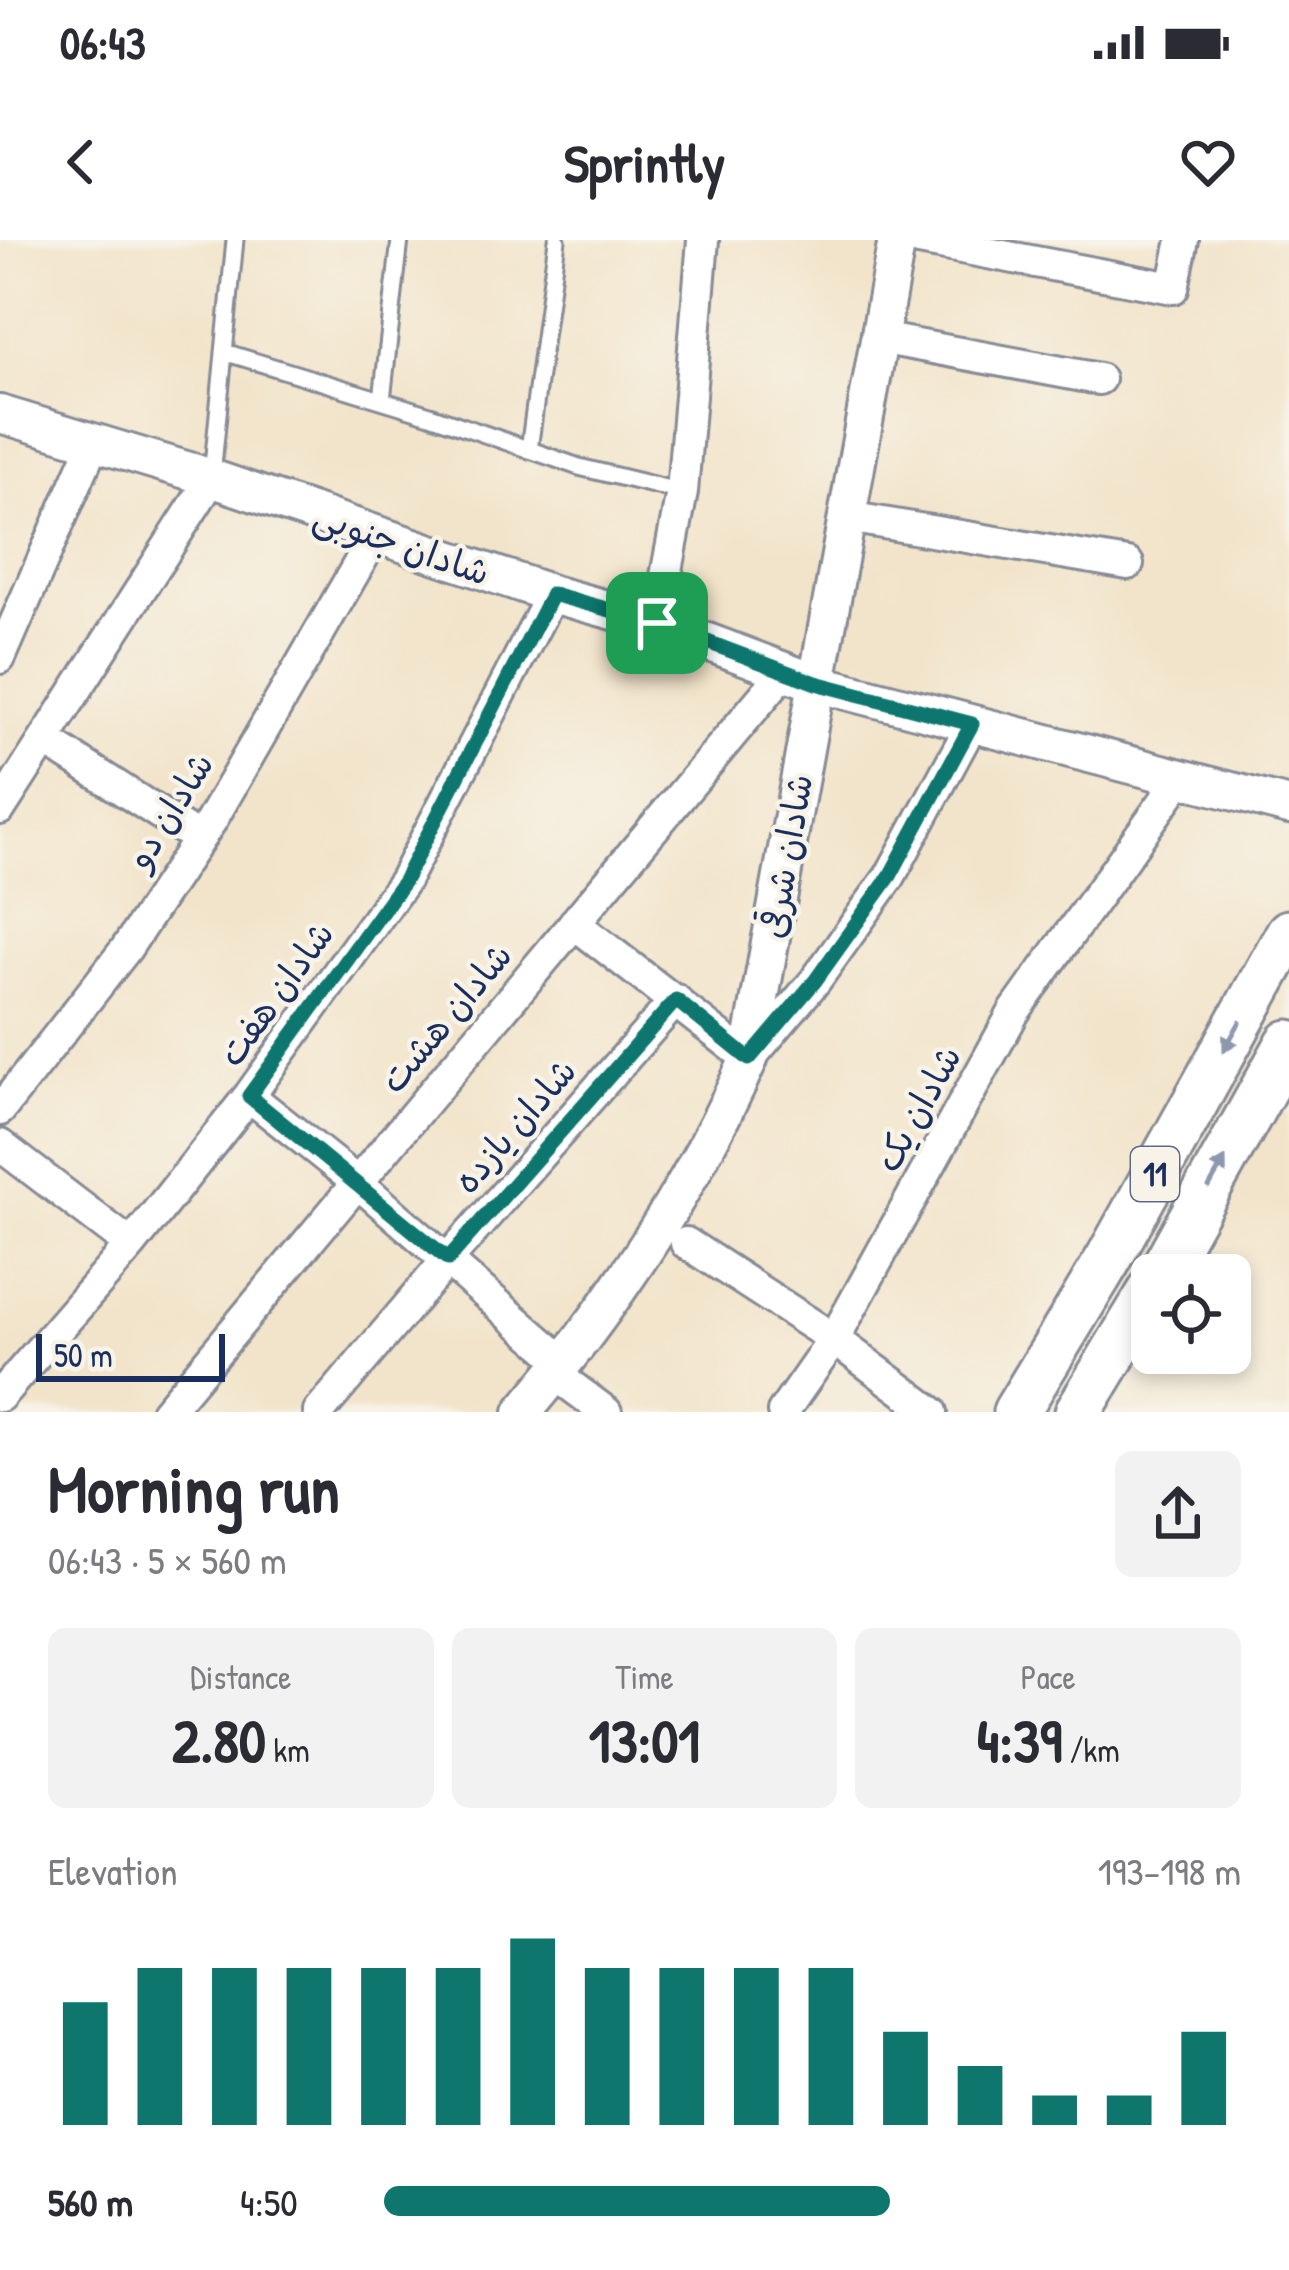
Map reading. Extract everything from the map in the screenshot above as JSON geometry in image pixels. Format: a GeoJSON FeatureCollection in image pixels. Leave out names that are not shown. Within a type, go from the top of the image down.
{"type":"FeatureCollection","features":[{"type":"Feature","properties":{"kind":"main road","name":"11"},"geometry":{"type":"LineString","coordinates":[[1016,1412],[1109,1258],[1289,933]]}},
{"type":"Feature","properties":{"kind":"main road","name":"11"},"geometry":{"type":"LineString","coordinates":[[1172,1254],[1289,1043]]}},
{"type":"Feature","properties":{"kind":"main road"},"geometry":{"type":"LineString","coordinates":[[1078,1412],[1131,1325]]}},
{"type":"Feature","properties":{"kind":"street"},"geometry":{"type":"LineString","coordinates":[[657,623],[682,492],[704,240]]}},
{"type":"Feature","properties":{"kind":"street","name":"شادان شرقی"},"geometry":{"type":"LineString","coordinates":[[524,1412],[667,1218],[716,1131],[749,1059],[800,678],[847,517],[897,240]]}},
{"type":"Feature","properties":{"kind":"street"},"geometry":{"type":"LineString","coordinates":[[919,240],[1173,288],[1183,240]]}},
{"type":"Feature","properties":{"kind":"street"},"geometry":{"type":"LineString","coordinates":[[879,338],[1099,380]]}},
{"type":"Feature","properties":{"kind":"street","name":"شادان جنوبی"},"geometry":{"type":"LineString","coordinates":[[0,414],[212,478],[552,594],[657,623],[800,678],[1289,806]]}},
{"type":"Feature","properties":{"kind":"street"},"geometry":{"type":"LineString","coordinates":[[0,658],[94,442]]}},
{"type":"Feature","properties":{"kind":"street"},"geometry":{"type":"LineString","coordinates":[[0,809],[212,478]]}},
{"type":"Feature","properties":{"kind":"street"},"geometry":{"type":"LineString","coordinates":[[847,517],[1128,564]]}},
{"type":"Feature","properties":{"kind":"street","name":"شادان دو"},"geometry":{"type":"LineString","coordinates":[[0,1110],[127,949],[199,839],[376,534]]}},
{"type":"Feature","properties":{"kind":"street","name":"شادان هفت"},"geometry":{"type":"LineString","coordinates":[[0,1396],[131,1245],[249,1096],[404,881],[552,594]]}},
{"type":"Feature","properties":{"kind":"street","name":"شادان هشت"},"geometry":{"type":"LineString","coordinates":[[166,1412],[574,923],[800,678]]}},
{"type":"Feature","properties":{"kind":"street"},"geometry":{"type":"LineString","coordinates":[[574,923],[749,1059],[815,981],[890,876],[972,724]]}},
{"type":"Feature","properties":{"kind":"street"},"geometry":{"type":"LineString","coordinates":[[44,740],[199,839]]}},
{"type":"Feature","properties":{"kind":"street","name":"شادان یک"},"geometry":{"type":"LineString","coordinates":[[834,1339],[1014,1012],[1181,778]]}},
{"type":"Feature","properties":{"kind":"street","name":"شادان یازده"},"geometry":{"type":"LineString","coordinates":[[319,1412],[676,1000]]}},
{"type":"Feature","properties":{"kind":"street"},"geometry":{"type":"LineString","coordinates":[[249,1096],[448,1259],[607,1412]]}},
{"type":"Feature","properties":{"kind":"street"},"geometry":{"type":"LineString","coordinates":[[0,1144],[131,1245]]}},
{"type":"Feature","properties":{"kind":"street"},"geometry":{"type":"LineString","coordinates":[[686,1243],[834,1339],[932,1412]]}},
{"type":"Feature","properties":{"kind":"street"},"geometry":{"type":"LineString","coordinates":[[783,1412],[834,1339]]}},
{"type":"Feature","properties":{"kind":"lane"},"geometry":{"type":"LineString","coordinates":[[212,478],[235,240]]}},
{"type":"Feature","properties":{"kind":"lane"},"geometry":{"type":"LineString","coordinates":[[382,400],[400,240]]}},
{"type":"Feature","properties":{"kind":"lane"},"geometry":{"type":"LineString","coordinates":[[529,450],[557,240]]}},
{"type":"Feature","properties":{"kind":"lane"},"geometry":{"type":"LineString","coordinates":[[224,352],[579,467],[682,492]]}},
{"type":"Feature","properties":{"kind":"route"},"geometry":{"type":"LineString","coordinates":[[552,594],[657,623],[784,673],[972,724],[890,876],[815,981],[749,1059],[676,1000],[448,1259],[249,1096],[404,881],[552,594]]}}]}
